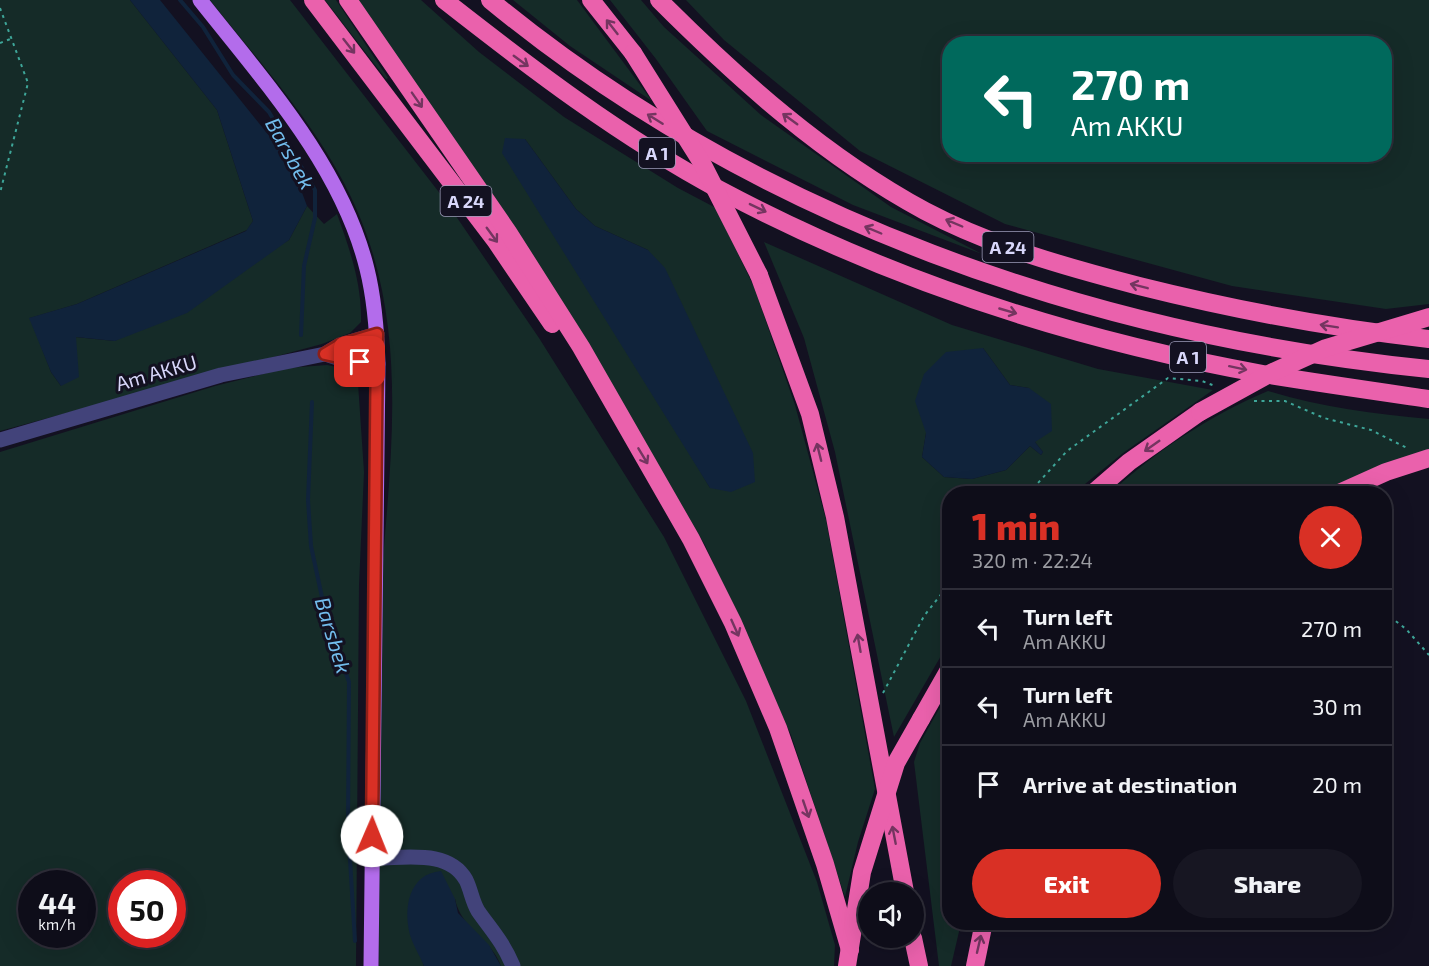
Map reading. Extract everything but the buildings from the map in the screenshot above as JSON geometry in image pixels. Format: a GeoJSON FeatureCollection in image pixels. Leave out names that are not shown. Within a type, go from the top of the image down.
{"type":"FeatureCollection","features":[{"type":"Feature","properties":{"kind":"highway","name":"A 24"},"geometry":{"type":"LineString","coordinates":[[313,0],[495,240],[572,353],[613,406]]}},
{"type":"Feature","properties":{"kind":"highway","name":"A 24"},"geometry":{"type":"LineString","coordinates":[[348,0],[508,232],[581,347],[675,511],[734,623],[778,728],[825,864],[855,966]]}},
{"type":"Feature","properties":{"kind":"highway","name":"A 1"},"geometry":{"type":"LineString","coordinates":[[444,0],[517,59],[610,124],[658,154],[720,190],[872,260],[992,306],[1153,350],[1261,373],[1429,399]]}},
{"type":"Feature","properties":{"kind":"highway","name":"A 1"},"geometry":{"type":"LineString","coordinates":[[451,0],[475,25]]}},
{"type":"Feature","properties":{"kind":"highway","name":"A 1"},"geometry":{"type":"LineString","coordinates":[[490,0],[561,55],[672,130],[733,165],[799,197],[924,251],[1052,294],[1162,325],[1269,347],[1368,363],[1429,369]]}},
{"type":"Feature","properties":{"kind":"highway"},"geometry":{"type":"LineString","coordinates":[[591,0],[633,54],[702,163],[759,275],[810,414],[835,517],[903,882]]}},
{"type":"Feature","properties":{"kind":"highway","name":"A 24"},"geometry":{"type":"LineString","coordinates":[[658,0],[769,104],[850,164],[926,211],[1010,248],[1134,285],[1276,318],[1429,339]]}},
{"type":"Feature","properties":{"kind":"highway"},"geometry":{"type":"LineString","coordinates":[[1101,486],[1129,462],[1200,412],[1273,372],[1326,348],[1429,318]]}},
{"type":"Feature","properties":{"kind":"highway"},"geometry":{"type":"LineString","coordinates":[[1355,486],[1386,472],[1429,458]]}},
{"type":"Feature","properties":{"kind":"highway"},"geometry":{"type":"LineString","coordinates":[[847,966],[862,872],[896,764],[942,682]]}},
{"type":"Feature","properties":{"kind":"highway"},"geometry":{"type":"LineString","coordinates":[[975,966],[982,930]]}},
{"type":"Feature","properties":{"kind":"highway"},"geometry":{"type":"LineString","coordinates":[[915,948],[919,966]]}},
{"type":"Feature","properties":{"kind":"main road"},"geometry":{"type":"LineString","coordinates":[[200,0],[293,121],[317,156],[357,238],[367,267],[377,334],[378,364],[371,966]]}},
{"type":"Feature","properties":{"kind":"street","name":"Am AKKU"},"geometry":{"type":"LineString","coordinates":[[0,440],[221,375],[325,354],[340,345],[377,334]]}},
{"type":"Feature","properties":{"kind":"street","name":"Am AKKU"},"geometry":{"type":"LineString","coordinates":[[325,354],[343,360],[378,364]]}},
{"type":"Feature","properties":{"kind":"street"},"geometry":{"type":"LineString","coordinates":[[372,858],[440,859],[454,865],[467,882],[478,910],[504,943],[513,966]]}},
{"type":"Feature","properties":{"kind":"path"},"geometry":{"type":"LineString","coordinates":[[0,8],[28,83],[0,193]]}},
{"type":"Feature","properties":{"kind":"path"},"geometry":{"type":"LineString","coordinates":[[0,43],[13,38]]}},
{"type":"Feature","properties":{"kind":"path"},"geometry":{"type":"LineString","coordinates":[[871,714],[924,616],[942,593]]}},
{"type":"Feature","properties":{"kind":"path"},"geometry":{"type":"LineString","coordinates":[[1392,618],[1406,629],[1429,655]]}},
{"type":"Feature","properties":{"kind":"green space"},"geometry":{"type":"Polygon","coordinates":[[[0,0],[130,0],[217,110],[253,221],[247,230],[77,304],[30,318],[51,372],[61,386],[75,337],[115,341],[289,240],[307,206],[324,224],[337,214],[351,254],[360,294],[361,322],[350,333],[322,344],[0,431],[0,0]]]}},
{"type":"Feature","properties":{"kind":"green space"},"geometry":{"type":"Polygon","coordinates":[[[210,0],[290,0],[445,200],[539,338],[664,537],[746,701],[817,882],[835,945],[834,966],[501,966],[490,948],[463,918],[455,899],[419,952],[424,966],[379,966],[376,755],[378,628],[392,429],[392,379],[388,330],[380,281],[366,233],[352,200],[318,139],[298,110],[210,0]]]}},
{"type":"Feature","properties":{"kind":"green space"},"geometry":{"type":"Polygon","coordinates":[[[325,0],[336,0],[388,78],[386,79],[325,0]]]}},
{"type":"Feature","properties":{"kind":"green space"},"geometry":{"type":"Polygon","coordinates":[[[354,0],[421,0],[479,52],[564,117],[678,188],[716,208],[754,287],[795,405],[826,520],[875,789],[858,842],[845,897],[791,735],[705,545],[606,375],[354,0]],[[505,139],[710,488],[648,250],[595,226],[576,209],[525,139],[505,139]]]}},
{"type":"Feature","properties":{"kind":"green space"},"geometry":{"type":"Polygon","coordinates":[[[513,0],[577,0],[652,101],[570,46],[513,0]]]}},
{"type":"Feature","properties":{"kind":"green space"},"geometry":{"type":"Polygon","coordinates":[[[610,0],[641,0],[664,27],[761,115],[891,207],[982,254],[853,205],[707,131],[656,59],[610,0]]]}},
{"type":"Feature","properties":{"kind":"green space"},"geometry":{"type":"Polygon","coordinates":[[[686,0],[1429,0],[1429,304],[1386,309],[1232,286],[1005,224],[860,151],[724,40],[686,0]]]}},
{"type":"Feature","properties":{"kind":"green space"},"geometry":{"type":"Polygon","coordinates":[[[764,242],[952,325],[1098,369],[1213,390],[1123,453],[1083,486],[942,486],[942,654],[894,737],[835,452],[804,338],[764,242]],[[983,348],[926,433],[922,457],[944,477],[972,479],[1006,470],[1030,446],[1041,455],[1043,452],[1035,442],[1029,388],[1010,385],[983,348]]]}},
{"type":"Feature","properties":{"kind":"green space"},"geometry":{"type":"Polygon","coordinates":[[[327,365],[342,368],[358,383],[364,472],[359,585],[356,966],[0,966],[0,452],[215,386],[287,368],[327,365]]]}},
{"type":"Feature","properties":{"kind":"green space"},"geometry":{"type":"Polygon","coordinates":[[[1268,391],[1347,409],[1429,419],[1429,451],[1336,486],[1118,486],[1164,449],[1204,423],[1268,391]]]}},
{"type":"Feature","properties":{"kind":"green space"},"geometry":{"type":"Polygon","coordinates":[[[942,704],[942,930],[959,930],[951,966],[939,966],[914,762],[920,743],[942,704]]]}},
{"type":"Feature","properties":{"kind":"water"},"geometry":{"type":"Polygon","coordinates":[[[130,0],[160,0],[291,163],[307,206],[289,240],[187,313],[115,341],[76,337],[79,377],[61,386],[51,372],[29,318],[77,304],[246,231],[253,221],[217,110],[130,0]]]}},
{"type":"Feature","properties":{"kind":"water"},"geometry":{"type":"Polygon","coordinates":[[[505,138],[525,139],[576,209],[595,226],[648,250],[665,268],[753,453],[755,482],[731,492],[710,488],[502,153],[505,138]]]}},
{"type":"Feature","properties":{"kind":"water"},"geometry":{"type":"Polygon","coordinates":[[[983,348],[1010,385],[1029,388],[1051,404],[1052,431],[1035,442],[1043,452],[1041,455],[1030,446],[1006,470],[972,479],[944,477],[922,457],[926,433],[915,401],[924,374],[946,352],[983,348]]]}},
{"type":"Feature","properties":{"kind":"water"},"geometry":{"type":"Polygon","coordinates":[[[441,871],[455,899],[458,913],[489,945],[501,966],[424,966],[410,935],[408,903],[415,885],[422,878],[430,873],[441,871]]]}},
{"type":"Feature","properties":{"kind":"waterway","name":"Barsbek"},"geometry":{"type":"LineString","coordinates":[[180,0],[203,27],[233,75],[269,112],[315,190],[315,218],[304,266],[301,335]]}},
{"type":"Feature","properties":{"kind":"waterway","name":"Barsbek"},"geometry":{"type":"LineString","coordinates":[[312,402],[308,500],[311,546],[326,616],[349,682],[348,827],[355,941]]}},
{"type":"Feature","properties":{"kind":"route"},"geometry":{"type":"LineString","coordinates":[[360,362],[343,360],[325,354],[340,345],[377,334],[372,836]]}}]}
